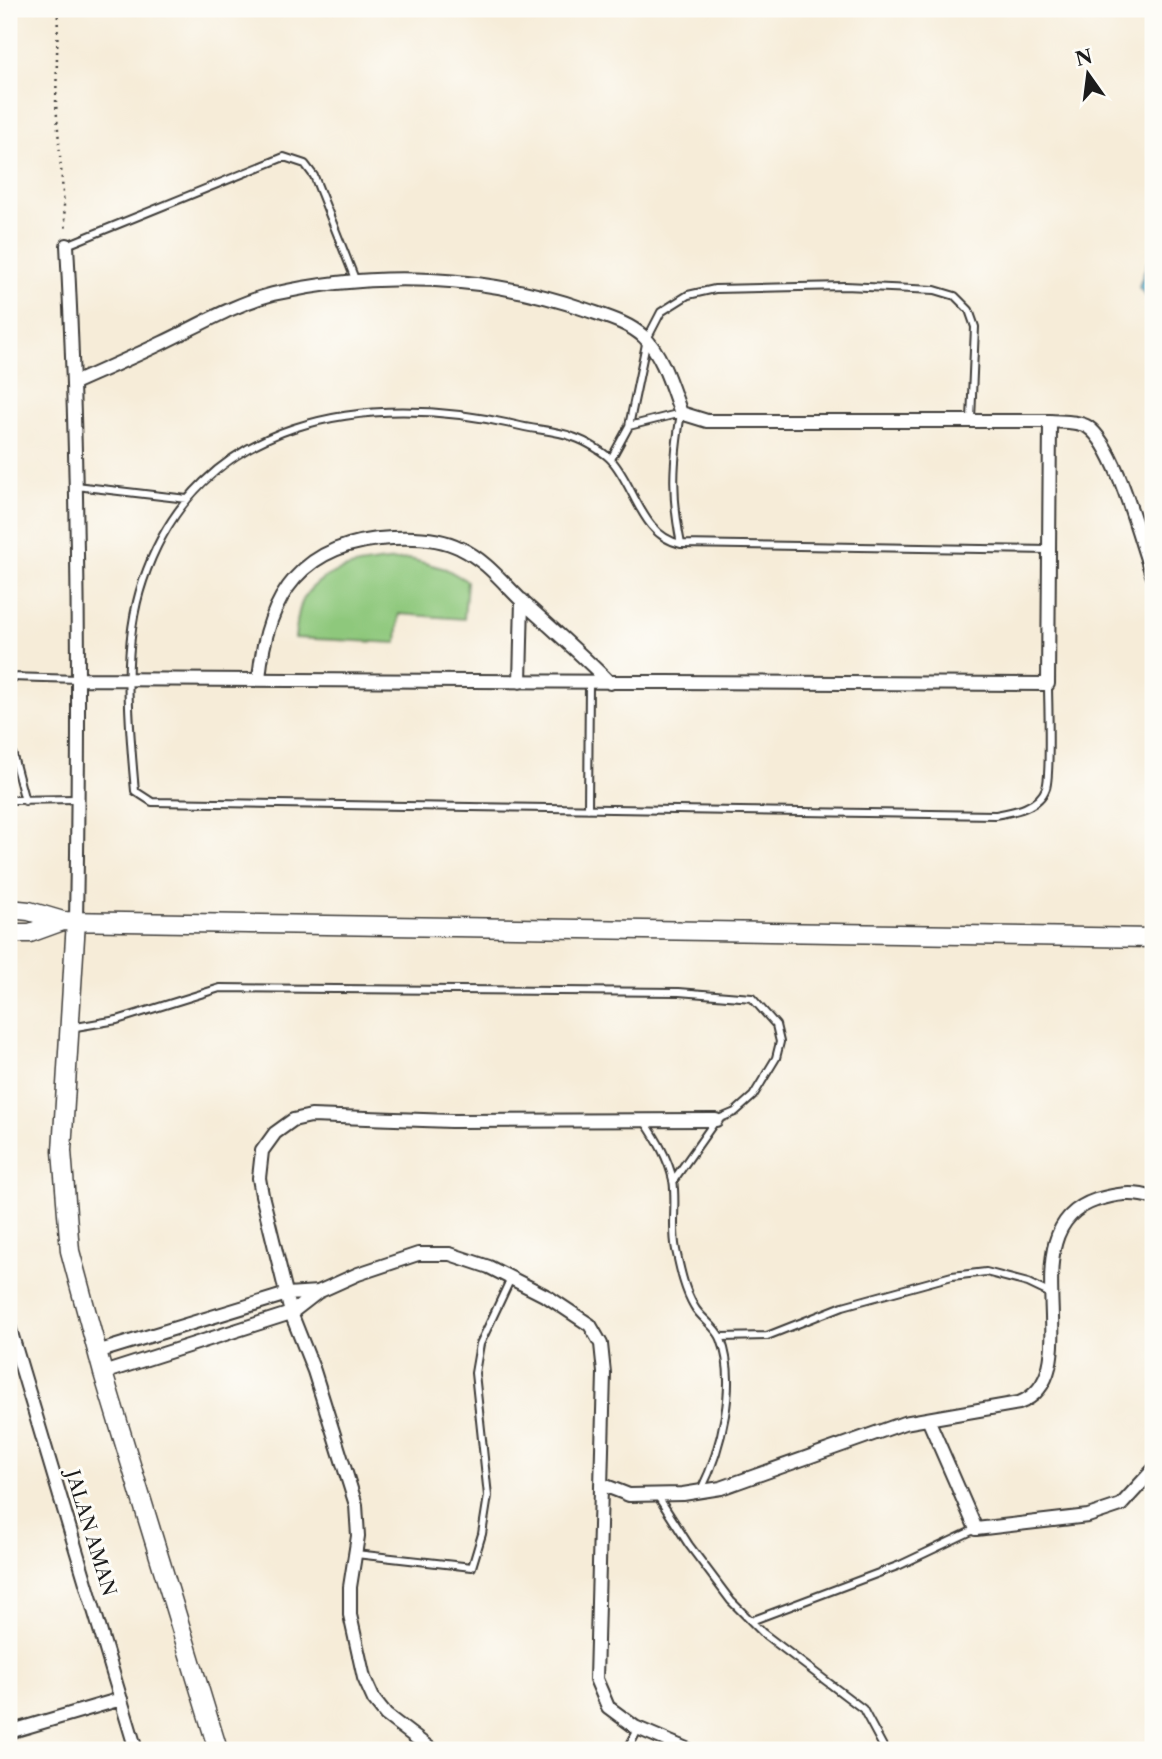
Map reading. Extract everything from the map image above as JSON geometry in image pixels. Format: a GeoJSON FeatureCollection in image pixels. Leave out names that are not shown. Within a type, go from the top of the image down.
{"type":"FeatureCollection","features":[{"type":"Feature","properties":{"kind":"street"},"geometry":{"type":"LineString","coordinates":[[67,246],[74,383],[79,799],[70,921],[69,1028],[62,1151],[66,1223],[78,1287],[218,1750]]}},
{"type":"Feature","properties":{"kind":"street"},"geometry":{"type":"LineString","coordinates":[[74,383],[230,310],[272,295],[355,279],[405,278],[484,285],[550,296],[615,319],[647,339],[664,370],[681,413],[707,421],[971,419],[1051,421],[1086,425],[1099,438],[1117,471],[1153,577]]}},
{"type":"Feature","properties":{"kind":"street"},"geometry":{"type":"LineString","coordinates":[[79,679],[1048,684],[1051,421]]}},
{"type":"Feature","properties":{"kind":"street"},"geometry":{"type":"LineString","coordinates":[[258,678],[262,642],[273,608],[292,580],[327,553],[364,539],[413,537],[459,547],[495,571],[610,683]]}},
{"type":"Feature","properties":{"kind":"street"},"geometry":{"type":"LineString","coordinates":[[520,682],[522,600]]}},
{"type":"Feature","properties":{"kind":"street"},"geometry":{"type":"LineString","coordinates":[[9,909],[70,921],[1153,938]]}},
{"type":"Feature","properties":{"kind":"street"},"geometry":{"type":"LineString","coordinates":[[9,933],[30,933],[70,921]]}},
{"type":"Feature","properties":{"kind":"street"},"geometry":{"type":"LineString","coordinates":[[432,1750],[387,1714],[374,1700],[364,1678],[350,1615],[356,1554],[356,1505],[314,1371],[291,1313],[259,1178],[262,1151],[275,1133],[293,1120],[311,1116],[450,1121],[644,1119],[679,1123],[716,1120]]}},
{"type":"Feature","properties":{"kind":"street"},"geometry":{"type":"LineString","coordinates":[[601,1484],[629,1496],[701,1490],[746,1481],[841,1443],[904,1423],[1033,1397],[1049,1374],[1051,1294],[1056,1241],[1064,1219],[1084,1204],[1113,1195],[1134,1193],[1153,1198]]}},
{"type":"Feature","properties":{"kind":"street"},"geometry":{"type":"LineString","coordinates":[[103,1373],[291,1313],[318,1292],[418,1254],[450,1254],[511,1278],[548,1297],[590,1325],[601,1344],[604,1373],[596,1679],[608,1707],[639,1728],[689,1750]]}},
{"type":"Feature","properties":{"kind":"street"},"geometry":{"type":"LineString","coordinates":[[97,1352],[287,1294],[318,1292]]}},
{"type":"Feature","properties":{"kind":"street","name":"JALAN AMAN"},"geometry":{"type":"LineString","coordinates":[[9,1326],[136,1750]]}},
{"type":"Feature","properties":{"kind":"street"},"geometry":{"type":"LineString","coordinates":[[928,1419],[976,1529],[1088,1516],[1121,1505],[1153,1470]]}},
{"type":"Feature","properties":{"kind":"street"},"geometry":{"type":"LineString","coordinates":[[9,1732],[121,1699]]}},
{"type":"Feature","properties":{"kind":"lane"},"geometry":{"type":"LineString","coordinates":[[67,246],[284,157],[305,164],[314,176],[355,279]]}},
{"type":"Feature","properties":{"kind":"lane"},"geometry":{"type":"LineString","coordinates":[[611,459],[629,426],[647,339],[661,312],[688,295],[715,289],[845,286],[935,290],[955,296],[969,310],[975,327],[971,419]]}},
{"type":"Feature","properties":{"kind":"lane"},"geometry":{"type":"LineString","coordinates":[[1048,550],[681,544],[658,534],[611,459],[573,437],[499,421],[407,410],[360,412],[309,423],[259,439],[221,464],[187,499],[164,535],[143,580],[133,622],[130,678],[135,791],[152,802],[995,815],[1018,811],[1033,803],[1046,788],[1048,684]]}},
{"type":"Feature","properties":{"kind":"lane"},"geometry":{"type":"LineString","coordinates":[[629,426],[681,413],[672,465],[673,506],[681,544]]}},
{"type":"Feature","properties":{"kind":"lane"},"geometry":{"type":"LineString","coordinates":[[76,486],[187,499]]}},
{"type":"Feature","properties":{"kind":"lane"},"geometry":{"type":"LineString","coordinates":[[9,677],[79,679]]}},
{"type":"Feature","properties":{"kind":"lane"},"geometry":{"type":"LineString","coordinates":[[588,809],[589,683]]}},
{"type":"Feature","properties":{"kind":"lane"},"geometry":{"type":"LineString","coordinates":[[9,740],[26,800]]}},
{"type":"Feature","properties":{"kind":"lane"},"geometry":{"type":"LineString","coordinates":[[9,800],[79,799]]}},
{"type":"Feature","properties":{"kind":"lane"},"geometry":{"type":"LineString","coordinates":[[69,1028],[117,1020],[220,988],[680,992],[752,998],[776,1024],[780,1042],[776,1058],[753,1096],[735,1112],[716,1120],[673,1181]]}},
{"type":"Feature","properties":{"kind":"lane"},"geometry":{"type":"LineString","coordinates":[[644,1119],[663,1149],[673,1181],[675,1245],[685,1286],[694,1308],[721,1337],[727,1402],[715,1456],[701,1490]]}},
{"type":"Feature","properties":{"kind":"lane"},"geometry":{"type":"LineString","coordinates":[[721,1337],[767,1336],[843,1306],[951,1276],[986,1272],[1027,1283],[1051,1294]]}},
{"type":"Feature","properties":{"kind":"lane"},"geometry":{"type":"LineString","coordinates":[[356,1554],[472,1567],[482,1534],[488,1496],[475,1373],[480,1344],[511,1278]]}},
{"type":"Feature","properties":{"kind":"lane"},"geometry":{"type":"LineString","coordinates":[[656,1494],[689,1545],[731,1601],[751,1621],[863,1709],[885,1750]]}},
{"type":"Feature","properties":{"kind":"lane"},"geometry":{"type":"LineString","coordinates":[[751,1621],[900,1565],[976,1529]]}},
{"type":"Feature","properties":{"kind":"lane"},"geometry":{"type":"LineString","coordinates":[[627,1750],[639,1728]]}},
{"type":"Feature","properties":{"kind":"path"},"geometry":{"type":"LineString","coordinates":[[58,9],[56,104],[67,246]]}},
{"type":"Feature","properties":{"kind":"green space"},"geometry":{"type":"Polygon","coordinates":[[[410,559],[446,569],[467,581],[464,619],[399,614],[397,643],[295,638],[302,602],[318,582],[329,575],[356,566],[410,559]]]}},
{"type":"Feature","properties":{"kind":"water"},"geometry":{"type":"Polygon","coordinates":[[[1153,259],[1153,305],[1139,287],[1148,261],[1153,259]]]}}]}
